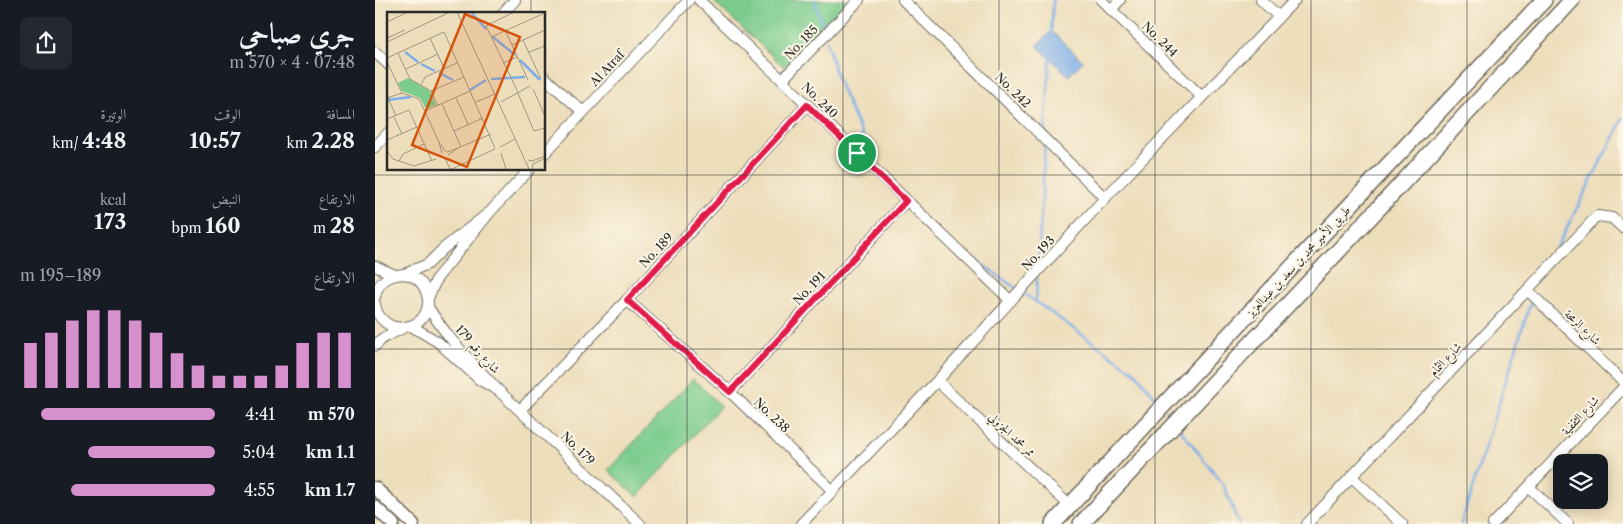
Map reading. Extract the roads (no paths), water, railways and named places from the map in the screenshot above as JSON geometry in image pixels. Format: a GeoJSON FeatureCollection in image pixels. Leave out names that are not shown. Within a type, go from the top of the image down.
{"type":"FeatureCollection","features":[{"type":"Feature","properties":{"kind":"main road","name":"طريق الأمير محمد بن سعد بن عبدالعزيز"},"geometry":{"type":"LineString","coordinates":[[1053,524],[1544,0]]}},
{"type":"Feature","properties":{"kind":"main road","name":"طريق الأمير محمد بن سعد بن عبدالعزيز"},"geometry":{"type":"LineString","coordinates":[[1081,524],[1373,215],[1572,0]]}},
{"type":"Feature","properties":{"kind":"street"},"geometry":{"type":"LineString","coordinates":[[505,12],[515,0]]}},
{"type":"Feature","properties":{"kind":"street","name":"Al Atraf"},"geometry":{"type":"LineString","coordinates":[[545,153],[689,0]]}},
{"type":"Feature","properties":{"kind":"street","name":"No. 240"},"geometry":{"type":"LineString","coordinates":[[699,0],[1011,301]]}},
{"type":"Feature","properties":{"kind":"street","name":"No. 185"},"geometry":{"type":"LineString","coordinates":[[782,80],[859,0]]}},
{"type":"Feature","properties":{"kind":"street","name":"No. 242"},"geometry":{"type":"LineString","coordinates":[[903,0],[1105,198]]}},
{"type":"Feature","properties":{"kind":"street","name":"No. 244"},"geometry":{"type":"LineString","coordinates":[[1101,0],[1202,96]]}},
{"type":"Feature","properties":{"kind":"street"},"geometry":{"type":"LineString","coordinates":[[1111,10],[1120,0]]}},
{"type":"Feature","properties":{"kind":"street"},"geometry":{"type":"LineString","coordinates":[[1261,0],[1279,17]]}},
{"type":"Feature","properties":{"kind":"street","name":"No. 193"},"geometry":{"type":"LineString","coordinates":[[801,524],[937,381],[1105,198],[1295,0]]}},
{"type":"Feature","properties":{"kind":"street"},"geometry":{"type":"LineString","coordinates":[[375,52],[387,62]]}},
{"type":"Feature","properties":{"kind":"street"},"geometry":{"type":"LineString","coordinates":[[545,78],[583,112]]}},
{"type":"Feature","properties":{"kind":"street","name":"No. 189"},"geometry":{"type":"LineString","coordinates":[[521,410],[627,300],[807,105]]}},
{"type":"Feature","properties":{"kind":"street"},"geometry":{"type":"LineString","coordinates":[[375,147],[387,134]]}},
{"type":"Feature","properties":{"kind":"street"},"geometry":{"type":"LineString","coordinates":[[375,346],[383,338],[419,322],[424,315],[437,278],[490,212],[529,170]]}},
{"type":"Feature","properties":{"kind":"street","name":"No. 191"},"geometry":{"type":"LineString","coordinates":[[730,392],[906,201]]}},
{"type":"Feature","properties":{"kind":"street"},"geometry":{"type":"LineString","coordinates":[[375,297],[380,284],[387,278],[427,264],[444,248],[490,212]]}},
{"type":"Feature","properties":{"kind":"street","name":"شارع الثمام"},"geometry":{"type":"LineString","coordinates":[[1307,524],[1597,216],[1612,218],[1623,228]]}},
{"type":"Feature","properties":{"kind":"street"},"geometry":{"type":"LineString","coordinates":[[375,266],[413,277],[426,290],[428,303]]}},
{"type":"Feature","properties":{"kind":"street","name":"شارع الرمحة"},"geometry":{"type":"LineString","coordinates":[[1527,290],[1623,382]]}},
{"type":"Feature","properties":{"kind":"street","name":"No. 238"},"geometry":{"type":"LineString","coordinates":[[627,300],[730,392],[832,490]]}},
{"type":"Feature","properties":{"kind":"street","name":"شارع رقم 179"},"geometry":{"type":"LineString","coordinates":[[428,303],[438,324],[499,391]]}},
{"type":"Feature","properties":{"kind":"street"},"geometry":{"type":"LineString","coordinates":[[375,309],[386,323],[394,327],[407,327]]}},
{"type":"Feature","properties":{"kind":"street","name":"شارع رقم 179"},"geometry":{"type":"LineString","coordinates":[[407,327],[438,342],[480,380],[499,391]]}},
{"type":"Feature","properties":{"kind":"street","name":"ممر محمد الجزولي"},"geometry":{"type":"LineString","coordinates":[[937,381],[1070,506]]}},
{"type":"Feature","properties":{"kind":"street","name":"شارع الثقفية"},"geometry":{"type":"LineString","coordinates":[[1493,524],[1623,388]]}},
{"type":"Feature","properties":{"kind":"street","name":"No. 179"},"geometry":{"type":"LineString","coordinates":[[499,391],[640,524]]}},
{"type":"Feature","properties":{"kind":"street"},"geometry":{"type":"LineString","coordinates":[[1352,477],[1402,524]]}},
{"type":"Feature","properties":{"kind":"street"},"geometry":{"type":"LineString","coordinates":[[1529,487],[1568,524]]}},
{"type":"Feature","properties":{"kind":"street"},"geometry":{"type":"LineString","coordinates":[[375,488],[413,524]]}},
{"type":"Feature","properties":{"kind":"street"},"geometry":{"type":"LineString","coordinates":[[375,507],[393,524]]}},
{"type":"Feature","properties":{"kind":"water"},"geometry":{"type":"Polygon","coordinates":[[[1051,31],[1083,61],[1069,76],[1037,46],[1051,31]]]}},
{"type":"Feature","properties":{"kind":"waterway"},"geometry":{"type":"LineString","coordinates":[[815,0],[824,32]]}},
{"type":"Feature","properties":{"kind":"waterway"},"geometry":{"type":"LineString","coordinates":[[1051,33],[1053,0]]}},
{"type":"Feature","properties":{"kind":"waterway"},"geometry":{"type":"LineString","coordinates":[[826,40],[838,81],[874,163]]}},
{"type":"Feature","properties":{"kind":"waterway"},"geometry":{"type":"LineString","coordinates":[[1045,136],[1050,56]]}},
{"type":"Feature","properties":{"kind":"waterway"},"geometry":{"type":"LineString","coordinates":[[1552,257],[1623,118]]}},
{"type":"Feature","properties":{"kind":"waterway"},"geometry":{"type":"LineString","coordinates":[[1038,266],[1045,144]]}},
{"type":"Feature","properties":{"kind":"waterway"},"geometry":{"type":"LineString","coordinates":[[973,258],[1017,289]]}},
{"type":"Feature","properties":{"kind":"waterway"},"geometry":{"type":"LineString","coordinates":[[1036,302],[1037,276]]}},
{"type":"Feature","properties":{"kind":"waterway"},"geometry":{"type":"LineString","coordinates":[[1022,292],[1136,373],[1159,402]]}},
{"type":"Feature","properties":{"kind":"waterway"},"geometry":{"type":"LineString","coordinates":[[1461,524],[1532,298]]}},
{"type":"Feature","properties":{"kind":"waterway"},"geometry":{"type":"LineString","coordinates":[[1166,411],[1173,419]]}},
{"type":"Feature","properties":{"kind":"waterway"},"geometry":{"type":"LineString","coordinates":[[1179,428],[1223,484],[1239,524]]}}]}
